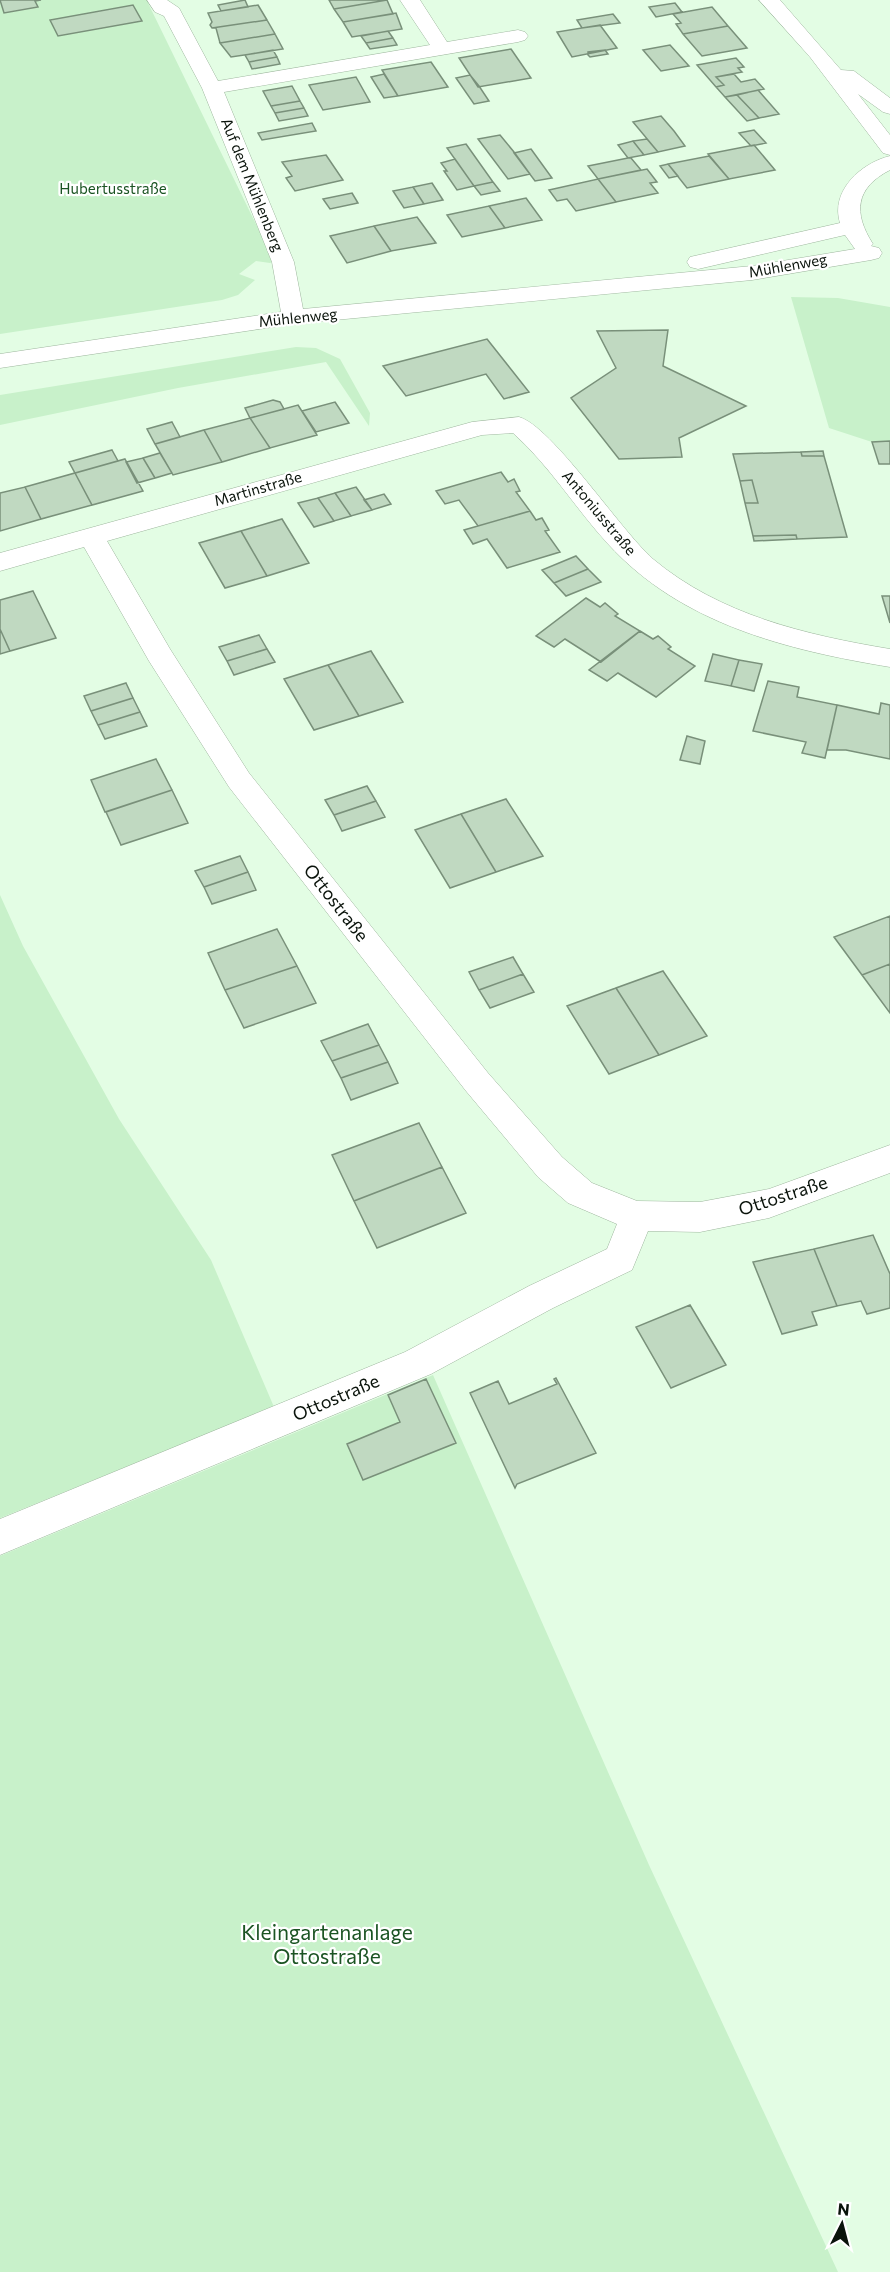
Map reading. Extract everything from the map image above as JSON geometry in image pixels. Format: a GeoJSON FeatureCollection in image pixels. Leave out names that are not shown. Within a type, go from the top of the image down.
{"type":"FeatureCollection","features":[{"type":"Feature","properties":{"kind":"street","name":"Auf dem Mühlenberg"},"geometry":{"type":"LineString","coordinates":[[157,0],[162,8],[172,12],[212,88],[284,262],[282,278],[289,295],[293,317]]}},
{"type":"Feature","properties":{"kind":"street"},"geometry":{"type":"LineString","coordinates":[[410,0],[442,49]]}},
{"type":"Feature","properties":{"kind":"street"},"geometry":{"type":"LineString","coordinates":[[769,0],[817,53],[890,149]]}},
{"type":"Feature","properties":{"kind":"street"},"geometry":{"type":"LineString","coordinates":[[212,88],[518,36]]}},
{"type":"Feature","properties":{"kind":"street"},"geometry":{"type":"LineString","coordinates":[[817,53],[890,108]]}},
{"type":"Feature","properties":{"kind":"street"},"geometry":{"type":"LineString","coordinates":[[850,227],[849,202],[854,189],[865,177],[890,162]]}},
{"type":"Feature","properties":{"kind":"street","name":"Mühlenweg"},"geometry":{"type":"LineString","coordinates":[[597,288],[788,239],[850,227],[880,259]]}},
{"type":"Feature","properties":{"kind":"street","name":"Mühlenweg"},"geometry":{"type":"LineString","coordinates":[[0,361],[293,317],[880,259]]}},
{"type":"Feature","properties":{"kind":"street","name":"Martinstraße"},"geometry":{"type":"LineString","coordinates":[[0,562],[481,427],[519,424]]}},
{"type":"Feature","properties":{"kind":"street","name":"Antoniusstraße"},"geometry":{"type":"LineString","coordinates":[[519,424],[544,446],[617,539],[642,565],[672,587],[723,615],[753,626],[809,642],[890,658]]}},
{"type":"Feature","properties":{"kind":"street","name":"Ottostraße"},"geometry":{"type":"LineString","coordinates":[[91,536],[159,654],[239,780],[477,1082],[550,1167],[580,1193],[612,1208],[638,1216],[700,1217],[736,1212],[769,1203],[890,1159]]}},
{"type":"Feature","properties":{"kind":"street","name":"Ottostraße"},"geometry":{"type":"LineString","coordinates":[[0,1537],[418,1363],[541,1297],[620,1259],[638,1216]]}},
{"type":"Feature","properties":{"kind":"green space","name":"Hubertusstraße"},"geometry":{"type":"Polygon","coordinates":[[[0,0],[168,0],[148,3],[274,261],[270,263],[256,261],[239,274],[255,280],[238,295],[222,300],[0,334],[0,0]]]}},
{"type":"Feature","properties":{"kind":"green space"},"geometry":{"type":"Polygon","coordinates":[[[791,297],[838,298],[890,307],[890,441],[872,442],[829,428],[791,297]]]}},
{"type":"Feature","properties":{"kind":"green space"},"geometry":{"type":"Polygon","coordinates":[[[296,347],[316,348],[340,359],[370,413],[369,426],[326,362],[178,388],[0,425],[0,395],[296,347]]]}},
{"type":"Feature","properties":{"kind":"green space"},"geometry":{"type":"Polygon","coordinates":[[[0,895],[23,946],[119,1119],[211,1260],[274,1407],[0,1518],[0,895]]]}},
{"type":"Feature","properties":{"kind":"green space","name":"Kleingartenanlage Ottostraße"},"geometry":{"type":"Polygon","coordinates":[[[433,1375],[649,1865],[838,2272],[0,2272],[0,1556],[433,1375]]]}},
{"type":"Feature","properties":{"kind":"building"},"geometry":{"type":"Polygon","coordinates":[[[0,0],[41,0],[35,1],[38,7],[4,13],[0,0]]]}},
{"type":"Feature","properties":{"kind":"building"},"geometry":{"type":"Polygon","coordinates":[[[245,0],[248,7],[221,11],[218,5],[245,0]]]}},
{"type":"Feature","properties":{"kind":"building"},"geometry":{"type":"Polygon","coordinates":[[[329,0],[387,0],[334,9],[329,0]]]}},
{"type":"Feature","properties":{"kind":"building"},"geometry":{"type":"Polygon","coordinates":[[[387,0],[393,14],[343,22],[334,9],[387,0]]]}},
{"type":"Feature","properties":{"kind":"building"},"geometry":{"type":"Polygon","coordinates":[[[675,3],[682,12],[656,17],[649,7],[675,3]]]}},
{"type":"Feature","properties":{"kind":"building"},"geometry":{"type":"Polygon","coordinates":[[[133,5],[142,21],[58,36],[50,20],[133,5]]]}},
{"type":"Feature","properties":{"kind":"building"},"geometry":{"type":"Polygon","coordinates":[[[258,5],[267,20],[212,28],[210,25],[212,22],[208,13],[258,5]]]}},
{"type":"Feature","properties":{"kind":"building"},"geometry":{"type":"Polygon","coordinates":[[[712,7],[728,26],[683,34],[676,24],[681,23],[673,14],[712,7]]]}},
{"type":"Feature","properties":{"kind":"building"},"geometry":{"type":"Polygon","coordinates":[[[396,13],[402,29],[352,37],[343,22],[396,13]]]}},
{"type":"Feature","properties":{"kind":"building"},"geometry":{"type":"Polygon","coordinates":[[[613,14],[620,23],[582,28],[577,20],[613,14]]]}},
{"type":"Feature","properties":{"kind":"building"},"geometry":{"type":"Polygon","coordinates":[[[267,20],[275,34],[220,43],[216,28],[212,28],[267,20]]]}},
{"type":"Feature","properties":{"kind":"building"},"geometry":{"type":"Polygon","coordinates":[[[600,25],[617,48],[572,57],[557,32],[600,25]]]}},
{"type":"Feature","properties":{"kind":"building"},"geometry":{"type":"Polygon","coordinates":[[[728,26],[747,48],[702,56],[683,34],[728,26]]]}},
{"type":"Feature","properties":{"kind":"building"},"geometry":{"type":"Polygon","coordinates":[[[388,31],[393,38],[366,43],[361,36],[388,31]]]}},
{"type":"Feature","properties":{"kind":"building"},"geometry":{"type":"Polygon","coordinates":[[[275,34],[283,49],[231,57],[220,43],[275,34]]]}},
{"type":"Feature","properties":{"kind":"building"},"geometry":{"type":"Polygon","coordinates":[[[393,38],[397,45],[370,49],[366,43],[393,38]]]}},
{"type":"Feature","properties":{"kind":"building"},"geometry":{"type":"Polygon","coordinates":[[[670,45],[689,66],[661,71],[643,50],[670,45]]]}},
{"type":"Feature","properties":{"kind":"building"},"geometry":{"type":"Polygon","coordinates":[[[511,49],[531,78],[478,87],[459,58],[511,49]]]}},
{"type":"Feature","properties":{"kind":"building"},"geometry":{"type":"Polygon","coordinates":[[[273,50],[277,57],[249,62],[245,55],[273,50]]]}},
{"type":"Feature","properties":{"kind":"building"},"geometry":{"type":"Polygon","coordinates":[[[605,50],[608,54],[590,57],[588,55],[588,52],[605,50]]]}},
{"type":"Feature","properties":{"kind":"building"},"geometry":{"type":"Polygon","coordinates":[[[277,57],[280,64],[252,69],[249,62],[277,57]]]}},
{"type":"Feature","properties":{"kind":"building"},"geometry":{"type":"Polygon","coordinates":[[[736,58],[744,67],[738,68],[742,72],[716,77],[724,85],[716,87],[697,65],[736,58]]]}},
{"type":"Feature","properties":{"kind":"building"},"geometry":{"type":"Polygon","coordinates":[[[431,62],[448,87],[398,96],[382,70],[431,62]]]}},
{"type":"Feature","properties":{"kind":"building"},"geometry":{"type":"Polygon","coordinates":[[[384,74],[398,96],[384,98],[371,77],[384,74]]]}},
{"type":"Feature","properties":{"kind":"building"},"geometry":{"type":"Polygon","coordinates":[[[734,74],[741,82],[755,79],[764,89],[725,97],[716,87],[724,85],[716,77],[734,74]]]}},
{"type":"Feature","properties":{"kind":"building"},"geometry":{"type":"Polygon","coordinates":[[[470,75],[489,101],[474,104],[456,78],[470,75]]]}},
{"type":"Feature","properties":{"kind":"building"},"geometry":{"type":"Polygon","coordinates":[[[356,77],[370,102],[323,110],[309,85],[356,77]]]}},
{"type":"Feature","properties":{"kind":"building"},"geometry":{"type":"Polygon","coordinates":[[[292,86],[300,101],[271,106],[263,91],[292,86]]]}},
{"type":"Feature","properties":{"kind":"building"},"geometry":{"type":"Polygon","coordinates":[[[758,90],[779,114],[759,118],[737,95],[758,90]]]}},
{"type":"Feature","properties":{"kind":"building"},"geometry":{"type":"Polygon","coordinates":[[[737,95],[759,118],[747,121],[725,97],[737,95]]]}},
{"type":"Feature","properties":{"kind":"building"},"geometry":{"type":"Polygon","coordinates":[[[300,101],[304,108],[275,113],[271,106],[300,101]]]}},
{"type":"Feature","properties":{"kind":"building"},"geometry":{"type":"Polygon","coordinates":[[[304,108],[308,116],[279,121],[275,113],[304,108]]]}},
{"type":"Feature","properties":{"kind":"building"},"geometry":{"type":"Polygon","coordinates":[[[661,116],[685,146],[658,152],[633,122],[661,116]]]}},
{"type":"Feature","properties":{"kind":"building"},"geometry":{"type":"Polygon","coordinates":[[[312,123],[316,131],[262,140],[258,133],[312,123]]]}},
{"type":"Feature","properties":{"kind":"building"},"geometry":{"type":"Polygon","coordinates":[[[754,130],[766,143],[751,146],[739,133],[754,130]]]}},
{"type":"Feature","properties":{"kind":"building"},"geometry":{"type":"Polygon","coordinates":[[[500,135],[530,174],[508,179],[478,139],[500,135]]]}},
{"type":"Feature","properties":{"kind":"building"},"geometry":{"type":"Polygon","coordinates":[[[647,139],[658,152],[644,155],[633,141],[647,139]]]}},
{"type":"Feature","properties":{"kind":"building"},"geometry":{"type":"Polygon","coordinates":[[[633,141],[644,155],[628,158],[618,145],[633,141]]]}},
{"type":"Feature","properties":{"kind":"building"},"geometry":{"type":"Polygon","coordinates":[[[466,144],[493,182],[474,186],[447,148],[466,144]]]}},
{"type":"Feature","properties":{"kind":"building"},"geometry":{"type":"Polygon","coordinates":[[[754,145],[775,170],[729,179],[708,154],[754,145]]]}},
{"type":"Feature","properties":{"kind":"building"},"geometry":{"type":"Polygon","coordinates":[[[531,149],[552,178],[535,181],[514,153],[531,149]]]}},
{"type":"Feature","properties":{"kind":"building"},"geometry":{"type":"Polygon","coordinates":[[[326,155],[343,180],[295,191],[286,178],[292,176],[282,162],[326,155]]]}},
{"type":"Feature","properties":{"kind":"building"},"geometry":{"type":"Polygon","coordinates":[[[709,156],[729,179],[687,188],[668,164],[709,156]]]}},
{"type":"Feature","properties":{"kind":"building"},"geometry":{"type":"Polygon","coordinates":[[[631,158],[641,170],[598,179],[588,166],[631,158]]]}},
{"type":"Feature","properties":{"kind":"building"},"geometry":{"type":"Polygon","coordinates":[[[455,159],[474,186],[457,190],[441,163],[455,159]]]}},
{"type":"Feature","properties":{"kind":"building"},"geometry":{"type":"Polygon","coordinates":[[[668,164],[678,176],[669,178],[660,166],[668,164]]]}},
{"type":"Feature","properties":{"kind":"building"},"geometry":{"type":"Polygon","coordinates":[[[647,169],[657,182],[650,183],[658,193],[616,202],[598,179],[647,169]]]}},
{"type":"Feature","properties":{"kind":"building"},"geometry":{"type":"Polygon","coordinates":[[[598,179],[616,202],[576,211],[567,199],[557,201],[549,190],[598,179]]]}},
{"type":"Feature","properties":{"kind":"building"},"geometry":{"type":"Polygon","coordinates":[[[493,182],[500,191],[481,195],[474,186],[493,182]]]}},
{"type":"Feature","properties":{"kind":"building"},"geometry":{"type":"Polygon","coordinates":[[[432,183],[443,200],[424,204],[413,187],[432,183]]]}},
{"type":"Feature","properties":{"kind":"building"},"geometry":{"type":"Polygon","coordinates":[[[413,187],[424,204],[404,208],[393,191],[413,187]]]}},
{"type":"Feature","properties":{"kind":"building"},"geometry":{"type":"Polygon","coordinates":[[[352,193],[358,203],[330,209],[323,199],[352,193]]]}},
{"type":"Feature","properties":{"kind":"building"},"geometry":{"type":"Polygon","coordinates":[[[526,198],[542,220],[505,228],[489,206],[526,198]]]}},
{"type":"Feature","properties":{"kind":"building"},"geometry":{"type":"Polygon","coordinates":[[[489,206],[505,228],[462,237],[447,215],[489,206]]]}},
{"type":"Feature","properties":{"kind":"building"},"geometry":{"type":"Polygon","coordinates":[[[417,217],[436,243],[391,251],[374,226],[417,217]]]}},
{"type":"Feature","properties":{"kind":"building"},"geometry":{"type":"Polygon","coordinates":[[[374,226],[391,251],[347,263],[330,236],[374,226]]]}},
{"type":"Feature","properties":{"kind":"building"},"geometry":{"type":"Polygon","coordinates":[[[668,330],[663,366],[746,406],[679,438],[682,457],[619,459],[571,398],[616,368],[597,331],[668,330]]]}},
{"type":"Feature","properties":{"kind":"building"},"geometry":{"type":"Polygon","coordinates":[[[487,339],[529,392],[504,399],[486,374],[406,396],[383,366],[487,339]]]}},
{"type":"Feature","properties":{"kind":"building"},"geometry":{"type":"Polygon","coordinates":[[[273,400],[280,402],[284,409],[250,418],[245,408],[273,400]]]}},
{"type":"Feature","properties":{"kind":"building"},"geometry":{"type":"Polygon","coordinates":[[[335,402],[349,423],[316,432],[302,411],[335,402]]]}},
{"type":"Feature","properties":{"kind":"building"},"geometry":{"type":"Polygon","coordinates":[[[298,405],[317,435],[270,448],[250,418],[298,405]]]}},
{"type":"Feature","properties":{"kind":"building"},"geometry":{"type":"Polygon","coordinates":[[[250,418],[270,448],[222,462],[204,430],[250,418]]]}},
{"type":"Feature","properties":{"kind":"building"},"geometry":{"type":"Polygon","coordinates":[[[172,422],[180,437],[155,444],[147,429],[172,422]]]}},
{"type":"Feature","properties":{"kind":"building"},"geometry":{"type":"Polygon","coordinates":[[[204,430],[222,462],[173,475],[155,444],[204,430]]]}},
{"type":"Feature","properties":{"kind":"building"},"geometry":{"type":"Polygon","coordinates":[[[890,441],[890,464],[879,464],[872,442],[890,441]]]}},
{"type":"Feature","properties":{"kind":"building"},"geometry":{"type":"Polygon","coordinates":[[[112,450],[118,461],[75,473],[69,462],[112,450]]]}},
{"type":"Feature","properties":{"kind":"building"},"geometry":{"type":"Polygon","coordinates":[[[823,451],[824,456],[802,456],[801,452],[823,451]]]}},
{"type":"Feature","properties":{"kind":"building"},"geometry":{"type":"Polygon","coordinates":[[[801,452],[802,456],[824,456],[847,537],[797,539],[796,535],[753,536],[745,503],[758,503],[752,480],[740,481],[733,454],[801,452]]]}},
{"type":"Feature","properties":{"kind":"building"},"geometry":{"type":"Polygon","coordinates":[[[160,453],[172,473],[155,478],[143,458],[160,453]]]}},
{"type":"Feature","properties":{"kind":"building"},"geometry":{"type":"Polygon","coordinates":[[[143,458],[155,478],[137,483],[126,462],[143,458]]]}},
{"type":"Feature","properties":{"kind":"building"},"geometry":{"type":"Polygon","coordinates":[[[125,459],[143,491],[92,505],[75,473],[125,459]]]}},
{"type":"Feature","properties":{"kind":"building"},"geometry":{"type":"Polygon","coordinates":[[[501,472],[508,482],[514,479],[520,491],[516,492],[530,511],[478,526],[459,500],[445,504],[436,491],[501,472]]]}},
{"type":"Feature","properties":{"kind":"building"},"geometry":{"type":"Polygon","coordinates":[[[75,473],[92,505],[41,519],[25,487],[75,473]]]}},
{"type":"Feature","properties":{"kind":"building"},"geometry":{"type":"Polygon","coordinates":[[[752,480],[758,503],[745,503],[740,481],[752,480]]]}},
{"type":"Feature","properties":{"kind":"building"},"geometry":{"type":"Polygon","coordinates":[[[25,487],[41,519],[0,531],[0,493],[25,487]]]}},
{"type":"Feature","properties":{"kind":"building"},"geometry":{"type":"Polygon","coordinates":[[[356,487],[372,510],[351,516],[335,493],[356,487]]]}},
{"type":"Feature","properties":{"kind":"building"},"geometry":{"type":"Polygon","coordinates":[[[335,493],[351,516],[334,521],[318,498],[335,493]]]}},
{"type":"Feature","properties":{"kind":"building"},"geometry":{"type":"Polygon","coordinates":[[[384,494],[391,504],[372,510],[364,500],[384,494]]]}},
{"type":"Feature","properties":{"kind":"building"},"geometry":{"type":"Polygon","coordinates":[[[318,498],[334,521],[314,527],[298,503],[318,498]]]}},
{"type":"Feature","properties":{"kind":"building"},"geometry":{"type":"Polygon","coordinates":[[[530,511],[536,520],[542,518],[549,530],[545,531],[560,552],[507,568],[487,539],[473,544],[464,530],[530,511]]]}},
{"type":"Feature","properties":{"kind":"building"},"geometry":{"type":"Polygon","coordinates":[[[282,519],[309,563],[267,576],[241,531],[282,519]]]}},
{"type":"Feature","properties":{"kind":"building"},"geometry":{"type":"Polygon","coordinates":[[[241,531],[267,576],[225,588],[199,543],[241,531]]]}},
{"type":"Feature","properties":{"kind":"building"},"geometry":{"type":"Polygon","coordinates":[[[796,535],[797,539],[754,541],[753,536],[796,535]]]}},
{"type":"Feature","properties":{"kind":"building"},"geometry":{"type":"Polygon","coordinates":[[[576,556],[588,569],[554,583],[542,570],[576,556]]]}},
{"type":"Feature","properties":{"kind":"building"},"geometry":{"type":"Polygon","coordinates":[[[588,569],[601,582],[566,596],[554,583],[588,569]]]}},
{"type":"Feature","properties":{"kind":"building"},"geometry":{"type":"Polygon","coordinates":[[[33,591],[56,638],[10,651],[0,629],[0,600],[33,591]]]}},
{"type":"Feature","properties":{"kind":"building"},"geometry":{"type":"Polygon","coordinates":[[[882,596],[890,596],[890,623],[882,596]]]}},
{"type":"Feature","properties":{"kind":"building"},"geometry":{"type":"Polygon","coordinates":[[[586,598],[600,607],[605,603],[618,614],[615,616],[640,631],[601,662],[565,639],[554,647],[536,636],[586,598]]]}},
{"type":"Feature","properties":{"kind":"building"},"geometry":{"type":"Polygon","coordinates":[[[0,629],[10,651],[0,654],[0,629]]]}},
{"type":"Feature","properties":{"kind":"building"},"geometry":{"type":"Polygon","coordinates":[[[640,631],[653,639],[658,636],[671,647],[668,649],[695,666],[656,697],[618,673],[607,681],[589,670],[640,631]]]}},
{"type":"Feature","properties":{"kind":"building"},"geometry":{"type":"Polygon","coordinates":[[[259,635],[267,649],[227,661],[219,647],[259,635]]]}},
{"type":"Feature","properties":{"kind":"building"},"geometry":{"type":"Polygon","coordinates":[[[267,649],[275,662],[234,675],[227,661],[267,649]]]}},
{"type":"Feature","properties":{"kind":"building"},"geometry":{"type":"Polygon","coordinates":[[[371,651],[403,702],[359,716],[328,665],[371,651]]]}},
{"type":"Feature","properties":{"kind":"building"},"geometry":{"type":"Polygon","coordinates":[[[713,654],[739,660],[731,686],[705,681],[713,654]]]}},
{"type":"Feature","properties":{"kind":"building"},"geometry":{"type":"Polygon","coordinates":[[[739,660],[762,664],[754,691],[731,686],[739,660]]]}},
{"type":"Feature","properties":{"kind":"building"},"geometry":{"type":"Polygon","coordinates":[[[328,665],[359,716],[314,730],[284,679],[328,665]]]}},
{"type":"Feature","properties":{"kind":"building"},"geometry":{"type":"Polygon","coordinates":[[[768,681],[799,687],[797,697],[837,705],[825,758],[802,753],[806,742],[753,731],[768,681]]]}},
{"type":"Feature","properties":{"kind":"building"},"geometry":{"type":"Polygon","coordinates":[[[126,683],[133,698],[91,711],[84,696],[126,683]]]}},
{"type":"Feature","properties":{"kind":"building"},"geometry":{"type":"Polygon","coordinates":[[[133,698],[140,712],[98,725],[91,711],[133,698]]]}},
{"type":"Feature","properties":{"kind":"building"},"geometry":{"type":"Polygon","coordinates":[[[881,703],[890,705],[890,759],[846,750],[827,750],[837,705],[879,714],[881,703]]]}},
{"type":"Feature","properties":{"kind":"building"},"geometry":{"type":"Polygon","coordinates":[[[140,712],[147,726],[105,739],[98,725],[140,712]]]}},
{"type":"Feature","properties":{"kind":"building"},"geometry":{"type":"Polygon","coordinates":[[[687,736],[705,741],[700,764],[680,760],[687,736]]]}},
{"type":"Feature","properties":{"kind":"building"},"geometry":{"type":"Polygon","coordinates":[[[156,759],[172,790],[105,812],[91,780],[156,759]]]}},
{"type":"Feature","properties":{"kind":"building"},"geometry":{"type":"Polygon","coordinates":[[[367,786],[376,801],[334,815],[325,800],[367,786]]]}},
{"type":"Feature","properties":{"kind":"building"},"geometry":{"type":"Polygon","coordinates":[[[172,790],[188,823],[121,845],[106,812],[172,790]]]}},
{"type":"Feature","properties":{"kind":"building"},"geometry":{"type":"Polygon","coordinates":[[[506,799],[543,856],[496,872],[461,814],[506,799]]]}},
{"type":"Feature","properties":{"kind":"building"},"geometry":{"type":"Polygon","coordinates":[[[376,801],[385,817],[342,831],[334,815],[376,801]]]}},
{"type":"Feature","properties":{"kind":"building"},"geometry":{"type":"Polygon","coordinates":[[[461,814],[496,872],[450,888],[415,830],[461,814]]]}},
{"type":"Feature","properties":{"kind":"building"},"geometry":{"type":"Polygon","coordinates":[[[240,856],[248,872],[204,887],[195,871],[240,856]]]}},
{"type":"Feature","properties":{"kind":"building"},"geometry":{"type":"Polygon","coordinates":[[[248,872],[256,890],[212,904],[204,887],[248,872]]]}},
{"type":"Feature","properties":{"kind":"building"},"geometry":{"type":"Polygon","coordinates":[[[890,916],[890,964],[862,975],[834,937],[890,916]]]}},
{"type":"Feature","properties":{"kind":"building"},"geometry":{"type":"Polygon","coordinates":[[[277,929],[297,966],[225,990],[208,953],[277,929]]]}},
{"type":"Feature","properties":{"kind":"building"},"geometry":{"type":"Polygon","coordinates":[[[513,957],[523,974],[479,990],[469,972],[513,957]]]}},
{"type":"Feature","properties":{"kind":"building"},"geometry":{"type":"Polygon","coordinates":[[[890,964],[890,1013],[862,975],[890,964]]]}},
{"type":"Feature","properties":{"kind":"building"},"geometry":{"type":"Polygon","coordinates":[[[297,966],[316,1003],[244,1028],[225,990],[297,966]]]}},
{"type":"Feature","properties":{"kind":"building"},"geometry":{"type":"Polygon","coordinates":[[[663,971],[707,1036],[659,1055],[616,988],[663,971]]]}},
{"type":"Feature","properties":{"kind":"building"},"geometry":{"type":"Polygon","coordinates":[[[523,974],[534,992],[490,1008],[479,990],[523,974]]]}},
{"type":"Feature","properties":{"kind":"building"},"geometry":{"type":"Polygon","coordinates":[[[616,988],[659,1055],[609,1074],[567,1006],[616,988]]]}},
{"type":"Feature","properties":{"kind":"building"},"geometry":{"type":"Polygon","coordinates":[[[368,1024],[379,1045],[332,1061],[321,1041],[368,1024]]]}},
{"type":"Feature","properties":{"kind":"building"},"geometry":{"type":"Polygon","coordinates":[[[379,1045],[388,1062],[341,1078],[332,1061],[379,1045]]]}},
{"type":"Feature","properties":{"kind":"building"},"geometry":{"type":"Polygon","coordinates":[[[388,1062],[398,1083],[351,1100],[341,1078],[388,1062]]]}},
{"type":"Feature","properties":{"kind":"building"},"geometry":{"type":"Polygon","coordinates":[[[419,1123],[442,1167],[354,1201],[332,1155],[419,1123]]]}},
{"type":"Feature","properties":{"kind":"building"},"geometry":{"type":"Polygon","coordinates":[[[442,1167],[466,1213],[377,1248],[354,1201],[442,1167]]]}},
{"type":"Feature","properties":{"kind":"building"},"geometry":{"type":"Polygon","coordinates":[[[873,1235],[890,1274],[890,1308],[867,1314],[861,1301],[837,1306],[814,1249],[873,1235]]]}},
{"type":"Feature","properties":{"kind":"building"},"geometry":{"type":"Polygon","coordinates":[[[814,1249],[837,1306],[812,1312],[817,1325],[782,1334],[753,1262],[814,1249]]]}},
{"type":"Feature","properties":{"kind":"building"},"geometry":{"type":"Polygon","coordinates":[[[690,1305],[726,1365],[671,1388],[636,1327],[690,1305]]]}},
{"type":"Feature","properties":{"kind":"building"},"geometry":{"type":"Polygon","coordinates":[[[556,1378],[596,1453],[517,1484],[515,1488],[470,1393],[498,1381],[509,1404],[557,1384],[554,1379],[556,1378]]]}},
{"type":"Feature","properties":{"kind":"building"},"geometry":{"type":"Polygon","coordinates":[[[426,1379],[456,1443],[363,1480],[347,1444],[400,1422],[388,1395],[426,1379]]]}}]}
